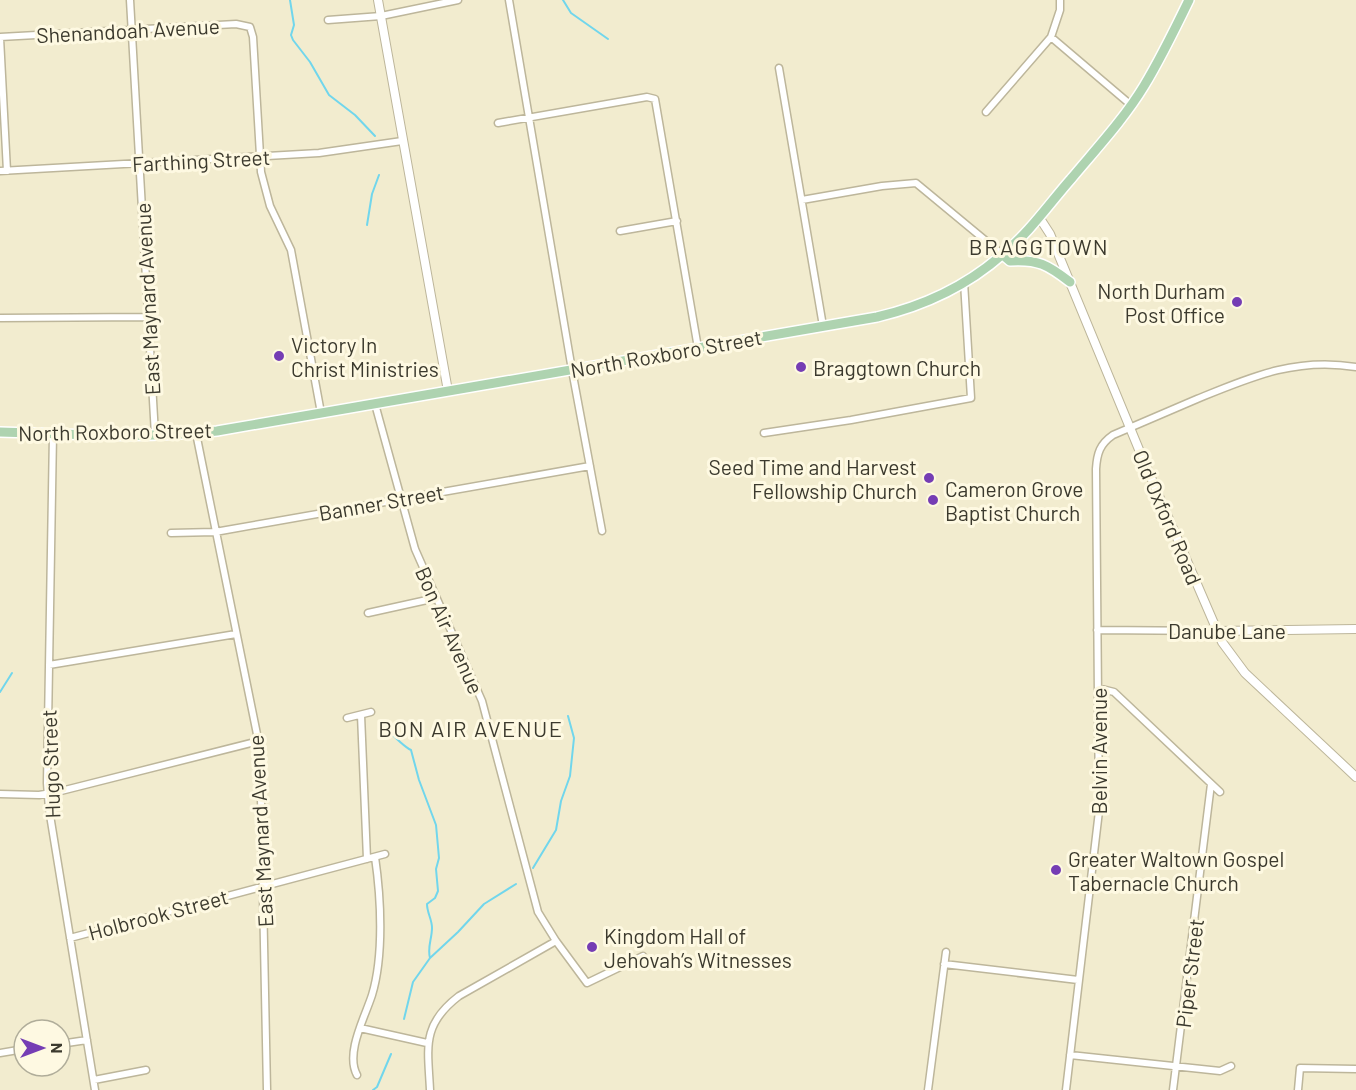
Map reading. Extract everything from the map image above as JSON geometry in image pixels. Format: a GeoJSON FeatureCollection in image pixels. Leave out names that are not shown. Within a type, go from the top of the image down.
{"type":"FeatureCollection","features":[{"type":"Feature","properties":{"kind":"main road","name":"North Roxboro Street"},"geometry":{"type":"LineString","coordinates":[[0,432],[155,435],[196,433],[572,370],[907,310],[932,300],[964,282],[1003,255],[1039,217],[1131,105],[1158,62],[1188,0]]}},
{"type":"Feature","properties":{"kind":"main road"},"geometry":{"type":"LineString","coordinates":[[1003,255],[1010,261],[1028,260],[1043,263],[1070,282]]}},
{"type":"Feature","properties":{"kind":"street","name":"East Maynard Avenue"},"geometry":{"type":"LineString","coordinates":[[130,0],[155,435]]}},
{"type":"Feature","properties":{"kind":"street"},"geometry":{"type":"LineString","coordinates":[[378,0],[448,391]]}},
{"type":"Feature","properties":{"kind":"street"},"geometry":{"type":"LineString","coordinates":[[328,20],[381,16],[458,0]]}},
{"type":"Feature","properties":{"kind":"street"},"geometry":{"type":"LineString","coordinates":[[509,0],[602,531]]}},
{"type":"Feature","properties":{"kind":"street"},"geometry":{"type":"LineString","coordinates":[[986,112],[1051,37],[1060,10],[1060,0]]}},
{"type":"Feature","properties":{"kind":"street","name":"Shenandoah Avenue"},"geometry":{"type":"LineString","coordinates":[[0,38],[246,25],[252,32],[260,157]]}},
{"type":"Feature","properties":{"kind":"street"},"geometry":{"type":"LineString","coordinates":[[1051,37],[1131,105]]}},
{"type":"Feature","properties":{"kind":"street"},"geometry":{"type":"LineString","coordinates":[[0,38],[4,171]]}},
{"type":"Feature","properties":{"kind":"street"},"geometry":{"type":"LineString","coordinates":[[779,68],[823,326]]}},
{"type":"Feature","properties":{"kind":"street"},"geometry":{"type":"LineString","coordinates":[[498,123],[647,97],[655,99],[698,348]]}},
{"type":"Feature","properties":{"kind":"street","name":"Farthing Street"},"geometry":{"type":"LineString","coordinates":[[4,171],[319,153],[402,141]]}},
{"type":"Feature","properties":{"kind":"street"},"geometry":{"type":"LineString","coordinates":[[260,157],[261,172],[270,206],[291,250],[321,413]]}},
{"type":"Feature","properties":{"kind":"street"},"geometry":{"type":"LineString","coordinates":[[802,200],[882,186],[916,183],[1003,255]]}},
{"type":"Feature","properties":{"kind":"street","name":"Old Oxford Road"},"geometry":{"type":"LineString","coordinates":[[1039,217],[1048,229],[1217,631],[1234,661],[1245,673],[1356,777]]}},
{"type":"Feature","properties":{"kind":"street"},"geometry":{"type":"LineString","coordinates":[[620,231],[676,221]]}},
{"type":"Feature","properties":{"kind":"street"},"geometry":{"type":"LineString","coordinates":[[764,433],[971,398],[964,282]]}},
{"type":"Feature","properties":{"kind":"street"},"geometry":{"type":"LineString","coordinates":[[0,318],[148,317]]}},
{"type":"Feature","properties":{"kind":"street","name":"Belvin Avenue"},"geometry":{"type":"LineString","coordinates":[[1066,1090],[1098,811],[1097,455],[1101,445],[1130,427],[1263,372],[1305,364],[1326,363],[1356,367]]}},
{"type":"Feature","properties":{"kind":"street","name":"Bon Air Avenue"},"geometry":{"type":"LineString","coordinates":[[375,404],[415,549],[482,701],[536,908],[542,922],[587,983],[643,956]]}},
{"type":"Feature","properties":{"kind":"street","name":"East Maynard Avenue"},"geometry":{"type":"LineString","coordinates":[[196,433],[259,741],[262,790],[267,1090]]}},
{"type":"Feature","properties":{"kind":"street","name":"Hugo Street"},"geometry":{"type":"LineString","coordinates":[[53,434],[48,794],[95,1090]]}},
{"type":"Feature","properties":{"kind":"street","name":"Banner Street"},"geometry":{"type":"LineString","coordinates":[[171,533],[215,532],[590,466]]}},
{"type":"Feature","properties":{"kind":"street"},"geometry":{"type":"LineString","coordinates":[[368,612],[436,598]]}},
{"type":"Feature","properties":{"kind":"street","name":"Danube Lane"},"geometry":{"type":"LineString","coordinates":[[1097,630],[1356,629]]}},
{"type":"Feature","properties":{"kind":"street"},"geometry":{"type":"LineString","coordinates":[[49,665],[236,634]]}},
{"type":"Feature","properties":{"kind":"street"},"geometry":{"type":"LineString","coordinates":[[1098,688],[1114,692],[1220,792]]}},
{"type":"Feature","properties":{"kind":"street"},"geometry":{"type":"LineString","coordinates":[[347,718],[371,712]]}},
{"type":"Feature","properties":{"kind":"street"},"geometry":{"type":"LineString","coordinates":[[361,715],[367,859]]}},
{"type":"Feature","properties":{"kind":"street"},"geometry":{"type":"LineString","coordinates":[[0,794],[48,794],[259,741]]}},
{"type":"Feature","properties":{"kind":"street","name":"Piper Street"},"geometry":{"type":"LineString","coordinates":[[1173,1090],[1211,784]]}},
{"type":"Feature","properties":{"kind":"street","name":"Holbrook Street"},"geometry":{"type":"LineString","coordinates":[[70,938],[385,854]]}},
{"type":"Feature","properties":{"kind":"street"},"geometry":{"type":"LineString","coordinates":[[357,1074],[352,1059],[372,995],[379,961],[375,857]]}},
{"type":"Feature","properties":{"kind":"street"},"geometry":{"type":"LineString","coordinates":[[430,1090],[427,1043],[431,1029],[447,1005],[556,941]]}},
{"type":"Feature","properties":{"kind":"street"},"geometry":{"type":"LineString","coordinates":[[928,1090],[946,952]]}},
{"type":"Feature","properties":{"kind":"street"},"geometry":{"type":"LineString","coordinates":[[944,964],[1078,980]]}},
{"type":"Feature","properties":{"kind":"street"},"geometry":{"type":"LineString","coordinates":[[360,1028],[427,1043]]}},
{"type":"Feature","properties":{"kind":"street"},"geometry":{"type":"LineString","coordinates":[[72,1042],[87,1040]]}},
{"type":"Feature","properties":{"kind":"street"},"geometry":{"type":"LineString","coordinates":[[1070,1055],[1220,1071],[1231,1066]]}},
{"type":"Feature","properties":{"kind":"street"},"geometry":{"type":"LineString","coordinates":[[1298,1090],[1300,1068],[1356,1069]]}},
{"type":"Feature","properties":{"kind":"street"},"geometry":{"type":"LineString","coordinates":[[94,1080],[146,1070]]}},
{"type":"Feature","properties":{"kind":"waterway"},"geometry":{"type":"LineString","coordinates":[[290,0],[294,25],[291,35],[293,40],[310,62],[329,95],[355,115],[375,136]]}},
{"type":"Feature","properties":{"kind":"waterway"},"geometry":{"type":"LineString","coordinates":[[563,0],[571,13],[608,39]]}},
{"type":"Feature","properties":{"kind":"waterway"},"geometry":{"type":"LineString","coordinates":[[367,225],[372,194],[379,175]]}},
{"type":"Feature","properties":{"kind":"waterway"},"geometry":{"type":"LineString","coordinates":[[0,692],[12,673]]}},
{"type":"Feature","properties":{"kind":"waterway"},"geometry":{"type":"LineString","coordinates":[[533,868],[556,830],[561,801],[570,776],[574,738],[568,716]]}},
{"type":"Feature","properties":{"kind":"waterway"},"geometry":{"type":"LineString","coordinates":[[379,721],[411,750],[419,780],[436,825],[439,858],[436,869],[438,891],[435,898],[427,904],[432,928],[430,958]]}},
{"type":"Feature","properties":{"kind":"waterway"},"geometry":{"type":"LineString","coordinates":[[404,1019],[413,982],[430,958],[484,904],[516,884]]}},
{"type":"Feature","properties":{"kind":"waterway"},"geometry":{"type":"LineString","coordinates":[[373,1090],[377,1087],[391,1054]]}},
{"type":"Feature","properties":{"kind":"place","name":"North Durham Post Office"},"geometry":{"type":"Point","coordinates":[1237,302]}},
{"type":"Feature","properties":{"kind":"place","name":"Victory In Christ Ministries"},"geometry":{"type":"Point","coordinates":[279,356]}},
{"type":"Feature","properties":{"kind":"place","name":"Braggtown Church"},"geometry":{"type":"Point","coordinates":[801,367]}},
{"type":"Feature","properties":{"kind":"place","name":"Seed Time and Harvest Fellowship Church"},"geometry":{"type":"Point","coordinates":[929,478]}},
{"type":"Feature","properties":{"kind":"place","name":"Cameron Grove Baptist Church"},"geometry":{"type":"Point","coordinates":[933,500]}},
{"type":"Feature","properties":{"kind":"place","name":"Greater Waltown Gospel Tabernacle Church"},"geometry":{"type":"Point","coordinates":[1056,870]}},
{"type":"Feature","properties":{"kind":"place","name":"Kingdom Hall of Jehovah’s Witnesses"},"geometry":{"type":"Point","coordinates":[592,947]}},
{"type":"Feature","properties":{"kind":"district","name":"BRAGGTOWN"},"geometry":{"type":"Point","coordinates":[1039,246]}},
{"type":"Feature","properties":{"kind":"district","name":"BON AIR AVENUE"},"geometry":{"type":"Point","coordinates":[471,728]}}]}
